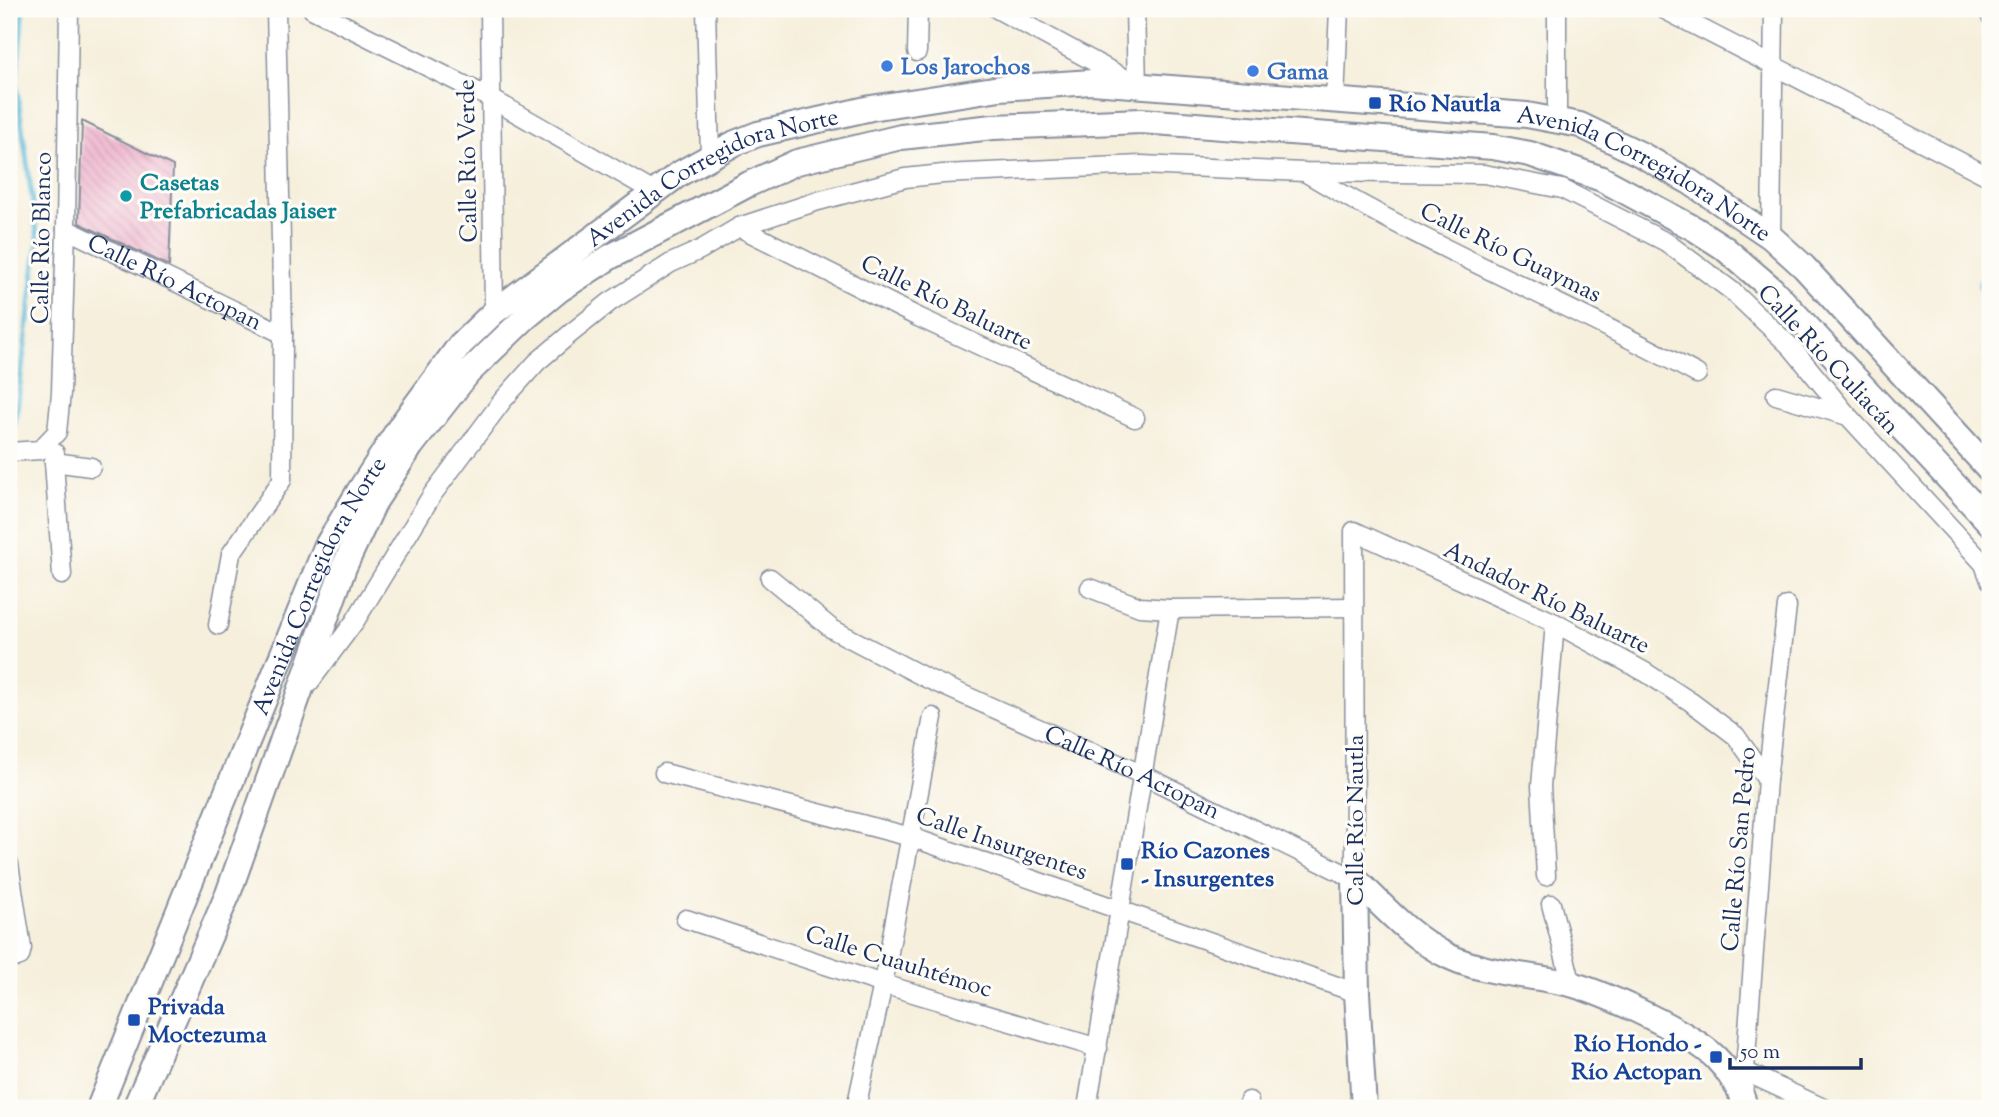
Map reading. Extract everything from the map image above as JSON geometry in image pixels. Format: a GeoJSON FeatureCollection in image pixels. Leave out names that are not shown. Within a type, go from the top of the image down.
{"type":"FeatureCollection","features":[{"type":"Feature","properties":{"kind":"main road","name":"Avenida Corregidora Norte"},"geometry":{"type":"LineString","coordinates":[[99,1108],[326,547],[402,424],[460,345],[494,312],[679,174],[758,134],[808,121],[920,100],[1000,88],[1092,82],[1557,119],[1580,125],[1680,176],[1771,237],[1804,267],[1990,470]]}},
{"type":"Feature","properties":{"kind":"main road","name":"Avenida Corregidora Norte"},"geometry":{"type":"LineString","coordinates":[[135,1108],[228,894],[344,566],[375,501],[411,446],[468,373],[525,318],[559,290],[610,257],[749,184],[797,162],[853,147],[926,134],[993,127],[1141,121],[1493,147],[1530,154],[1602,179],[1723,247],[1763,281],[1990,523]]}},
{"type":"Feature","properties":{"kind":"main road","name":"Calle Río Actopan"},"geometry":{"type":"LineString","coordinates":[[1355,879],[1413,934],[1449,957],[1488,970],[1572,985],[1672,1027],[1716,1057],[1744,1092]]}},
{"type":"Feature","properties":{"kind":"main road","name":"Calle Río Nautla"},"geometry":{"type":"LineString","coordinates":[[1355,879],[1357,993],[1364,1108]]}},
{"type":"Feature","properties":{"kind":"main road"},"geometry":{"type":"LineString","coordinates":[[115,1070],[146,1084]]}},
{"type":"Feature","properties":{"kind":"street","name":"Calle Río Blanco"},"geometry":{"type":"LineString","coordinates":[[62,575],[54,462],[61,393],[69,9]]}},
{"type":"Feature","properties":{"kind":"street"},"geometry":{"type":"LineString","coordinates":[[218,625],[231,554],[282,480],[283,334],[276,9]]}},
{"type":"Feature","properties":{"kind":"street"},"geometry":{"type":"LineString","coordinates":[[312,9],[489,98],[654,192]]}},
{"type":"Feature","properties":{"kind":"street","name":"Calle Río Verde"},"geometry":{"type":"LineString","coordinates":[[489,9],[494,312]]}},
{"type":"Feature","properties":{"kind":"street"},"geometry":{"type":"LineString","coordinates":[[706,9],[710,156]]}},
{"type":"Feature","properties":{"kind":"street"},"geometry":{"type":"LineString","coordinates":[[917,52],[918,9]]}},
{"type":"Feature","properties":{"kind":"street"},"geometry":{"type":"LineString","coordinates":[[997,9],[1137,85]]}},
{"type":"Feature","properties":{"kind":"street"},"geometry":{"type":"LineString","coordinates":[[1135,9],[1137,85]]}},
{"type":"Feature","properties":{"kind":"street"},"geometry":{"type":"LineString","coordinates":[[1335,100],[1339,9]]}},
{"type":"Feature","properties":{"kind":"street"},"geometry":{"type":"LineString","coordinates":[[1557,9],[1557,119]]}},
{"type":"Feature","properties":{"kind":"street"},"geometry":{"type":"LineString","coordinates":[[1663,9],[1990,177]]}},
{"type":"Feature","properties":{"kind":"street"},"geometry":{"type":"LineString","coordinates":[[1771,237],[1774,9]]}},
{"type":"Feature","properties":{"kind":"street"},"geometry":{"type":"LineString","coordinates":[[1990,9],[1990,15]]}},
{"type":"Feature","properties":{"kind":"street","name":"Calle Río Culiacán"},"geometry":{"type":"LineString","coordinates":[[298,697],[355,621],[432,495],[503,400],[537,362],[610,302],[671,263],[701,250],[739,227],[818,201],[921,176],[1131,164],[1305,172],[1483,174],[1562,189],[1666,242],[1732,291],[1791,348],[1848,416],[1984,564],[1990,580]]}},
{"type":"Feature","properties":{"kind":"street","name":"Calle Río Guaymas"},"geometry":{"type":"LineString","coordinates":[[1305,172],[1356,203],[1626,335],[1697,374]]}},
{"type":"Feature","properties":{"kind":"street"},"geometry":{"type":"LineString","coordinates":[[1666,242],[1668,214]]}},
{"type":"Feature","properties":{"kind":"street","name":"Calle Río Baluarte"},"geometry":{"type":"LineString","coordinates":[[739,227],[918,317],[1135,418]]}},
{"type":"Feature","properties":{"kind":"street","name":"Calle Río Actopan"},"geometry":{"type":"LineString","coordinates":[[66,229],[283,334]]}},
{"type":"Feature","properties":{"kind":"street"},"geometry":{"type":"LineString","coordinates":[[1732,291],[1763,281]]}},
{"type":"Feature","properties":{"kind":"street"},"geometry":{"type":"LineString","coordinates":[[1776,395],[1848,416]]}},
{"type":"Feature","properties":{"kind":"street"},"geometry":{"type":"LineString","coordinates":[[9,452],[40,450],[57,432]]}},
{"type":"Feature","properties":{"kind":"street"},"geometry":{"type":"LineString","coordinates":[[54,462],[91,467]]}},
{"type":"Feature","properties":{"kind":"street","name":"Calle Río Nautla"},"geometry":{"type":"LineString","coordinates":[[1354,531],[1355,879]]}},
{"type":"Feature","properties":{"kind":"street","name":"Andador Río Baluarte"},"geometry":{"type":"LineString","coordinates":[[1354,531],[1555,623],[1645,672],[1736,736],[1767,780]]}},
{"type":"Feature","properties":{"kind":"street","name":"Calle Río Actopan"},"geometry":{"type":"LineString","coordinates":[[770,578],[832,629],[879,654],[926,678],[1143,775],[1355,879]]}},
{"type":"Feature","properties":{"kind":"street"},"geometry":{"type":"LineString","coordinates":[[1090,588],[1140,607],[1353,607]]}},
{"type":"Feature","properties":{"kind":"street","name":"Calle Río San Pedro"},"geometry":{"type":"LineString","coordinates":[[1744,1092],[1767,780],[1787,606]]}},
{"type":"Feature","properties":{"kind":"street"},"geometry":{"type":"LineString","coordinates":[[1087,1108],[1170,609]]}},
{"type":"Feature","properties":{"kind":"street"},"geometry":{"type":"LineString","coordinates":[[1546,876],[1541,786],[1555,623]]}},
{"type":"Feature","properties":{"kind":"street"},"geometry":{"type":"LineString","coordinates":[[856,1108],[883,984],[933,717]]}},
{"type":"Feature","properties":{"kind":"street","name":"Calle Insurgentes"},"geometry":{"type":"LineString","coordinates":[[664,773],[911,837],[1357,993]]}},
{"type":"Feature","properties":{"kind":"street"},"geometry":{"type":"LineString","coordinates":[[9,864],[22,948],[14,958]]}},
{"type":"Feature","properties":{"kind":"street"},"geometry":{"type":"LineString","coordinates":[[1551,904],[1572,985]]}},
{"type":"Feature","properties":{"kind":"street","name":"Calle Cuauhtémoc"},"geometry":{"type":"LineString","coordinates":[[686,919],[883,984],[1098,1048]]}},
{"type":"Feature","properties":{"kind":"street"},"geometry":{"type":"LineString","coordinates":[[1744,1092],[1823,1108]]}},
{"type":"Feature","properties":{"kind":"building","name":"Casetas Prefabricadas Jaiser"},"geometry":{"type":"Polygon","coordinates":[[[82,121],[173,166],[169,266],[79,223],[82,121]]]}},
{"type":"Feature","properties":{"kind":"waterway"},"geometry":{"type":"LineString","coordinates":[[9,448],[16,416],[38,240],[16,84],[23,9]]}},
{"type":"Feature","properties":{"kind":"place","name":"Los Jarochos"},"geometry":{"type":"Point","coordinates":[887,66]}},
{"type":"Feature","properties":{"kind":"place","name":"Gama"},"geometry":{"type":"Point","coordinates":[1253,71]}},
{"type":"Feature","properties":{"kind":"place","name":"Río Nautla"},"geometry":{"type":"Point","coordinates":[1375,103]}},
{"type":"Feature","properties":{"kind":"place","name":"Casetas Prefabricadas Jaiser"},"geometry":{"type":"Point","coordinates":[126,196]}},
{"type":"Feature","properties":{"kind":"place","name":"Río Cazones - Insurgentes"},"geometry":{"type":"Point","coordinates":[1127,864]}},
{"type":"Feature","properties":{"kind":"place","name":"Privada Moctezuma"},"geometry":{"type":"Point","coordinates":[134,1020]}},
{"type":"Feature","properties":{"kind":"place","name":"Río Hondo - Río Actopan"},"geometry":{"type":"Point","coordinates":[1716,1057]}}]}
